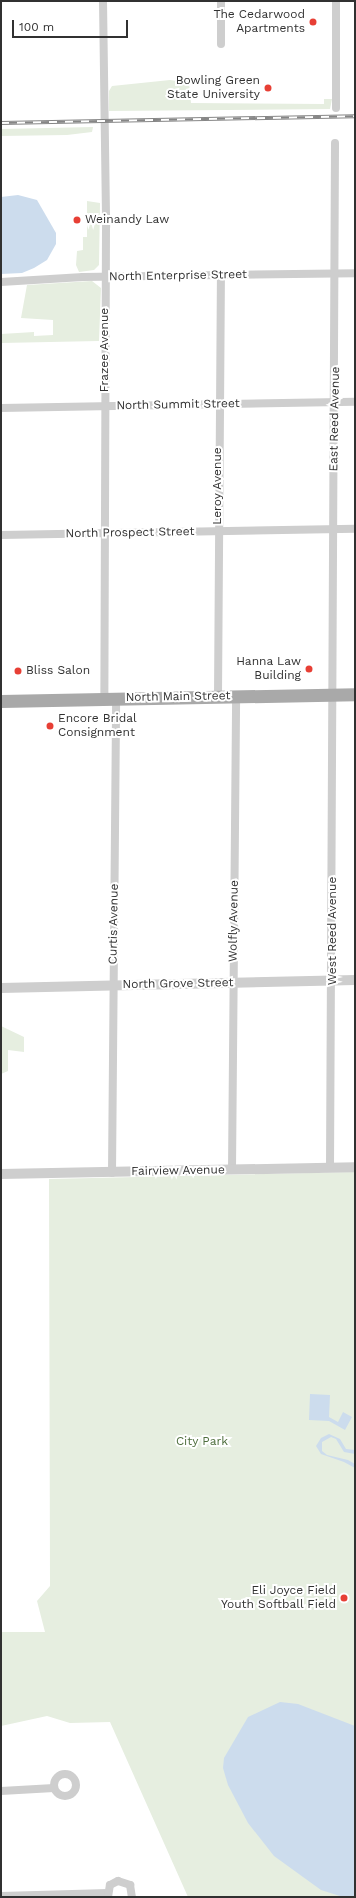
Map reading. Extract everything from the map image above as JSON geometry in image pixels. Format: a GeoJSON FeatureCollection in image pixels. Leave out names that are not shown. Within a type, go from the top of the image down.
{"type":"FeatureCollection","features":[{"type":"Feature","properties":{"kind":"main road","name":"North Main Street"},"geometry":{"type":"LineString","coordinates":[[1,701],[355,694]]}},
{"type":"Feature","properties":{"kind":"street","name":"Frazee Avenue"},"geometry":{"type":"LineString","coordinates":[[103,1],[105,277],[104,533],[110,699]]}},
{"type":"Feature","properties":{"kind":"street"},"geometry":{"type":"LineString","coordinates":[[221,1],[221,44]]}},
{"type":"Feature","properties":{"kind":"street"},"geometry":{"type":"LineString","coordinates":[[336,1],[336,108]]}},
{"type":"Feature","properties":{"kind":"street","name":"East Reed Avenue"},"geometry":{"type":"LineString","coordinates":[[334,695],[333,529],[336,274],[335,143]]}},
{"type":"Feature","properties":{"kind":"street","name":"North Enterprise Street"},"geometry":{"type":"LineString","coordinates":[[1,282],[105,277],[355,273]]}},
{"type":"Feature","properties":{"kind":"street","name":"Leroy Avenue"},"geometry":{"type":"LineString","coordinates":[[218,696],[218,404],[221,275]]}},
{"type":"Feature","properties":{"kind":"street","name":"North Summit Street"},"geometry":{"type":"LineString","coordinates":[[1,408],[355,402]]}},
{"type":"Feature","properties":{"kind":"street","name":"North Prospect Street"},"geometry":{"type":"LineString","coordinates":[[1,535],[355,529]]}},
{"type":"Feature","properties":{"kind":"street","name":"West Reed Avenue"},"geometry":{"type":"LineString","coordinates":[[330,1168],[333,981],[334,695]]}},
{"type":"Feature","properties":{"kind":"street","name":"Wolfly Avenue"},"geometry":{"type":"LineString","coordinates":[[232,1170],[236,696]]}},
{"type":"Feature","properties":{"kind":"street","name":"Curtis Avenue"},"geometry":{"type":"LineString","coordinates":[[110,699],[113,985],[112,1173]]}},
{"type":"Feature","properties":{"kind":"street","name":"North Grove Street"},"geometry":{"type":"LineString","coordinates":[[1,988],[355,980]]}},
{"type":"Feature","properties":{"kind":"street","name":"Fairview Avenue"},"geometry":{"type":"LineString","coordinates":[[1,1174],[355,1167]]}},
{"type":"Feature","properties":{"kind":"street"},"geometry":{"type":"LineString","coordinates":[[1,1791],[54,1788]]}},
{"type":"Feature","properties":{"kind":"street"},"geometry":{"type":"LineString","coordinates":[[1,1896],[108,1895],[114,1882],[122,1881],[130,1885],[132,1897]]}},
{"type":"Feature","properties":{"kind":"green space"},"geometry":{"type":"Polygon","coordinates":[[[170,80],[189,83],[191,103],[324,104],[324,99],[332,99],[330,109],[109,111],[109,91],[112,86],[170,80]]]}},
{"type":"Feature","properties":{"kind":"green space"},"geometry":{"type":"Polygon","coordinates":[[[93,127],[92,132],[67,135],[1,136],[1,129],[93,127]]]}},
{"type":"Feature","properties":{"kind":"green space"},"geometry":{"type":"Polygon","coordinates":[[[87,201],[100,203],[99,265],[94,270],[79,272],[76,265],[77,251],[83,250],[83,237],[87,237],[87,201]]]}},
{"type":"Feature","properties":{"kind":"green space"},"geometry":{"type":"Polygon","coordinates":[[[92,281],[101,288],[99,341],[1,343],[1,334],[34,332],[34,336],[53,335],[53,320],[21,318],[27,285],[92,281]]]}},
{"type":"Feature","properties":{"kind":"green space"},"geometry":{"type":"Polygon","coordinates":[[[1,1026],[24,1037],[24,1052],[8,1050],[8,1071],[1,1074],[1,1026]]]}},
{"type":"Feature","properties":{"kind":"green space","name":"City Park"},"geometry":{"type":"Polygon","coordinates":[[[355,1172],[355,1897],[188,1897],[110,1722],[70,1723],[47,1716],[1,1726],[1,1632],[45,1632],[37,1601],[50,1586],[49,1179],[355,1172]]]}},
{"type":"Feature","properties":{"kind":"water"},"geometry":{"type":"Polygon","coordinates":[[[18,195],[37,200],[56,233],[56,244],[47,260],[34,268],[22,273],[1,274],[1,197],[18,195]]]}},
{"type":"Feature","properties":{"kind":"water"},"geometry":{"type":"Polygon","coordinates":[[[310,1394],[330,1395],[329,1417],[338,1422],[343,1412],[352,1417],[345,1430],[329,1421],[309,1420],[310,1394]]]}},
{"type":"Feature","properties":{"kind":"water"},"geometry":{"type":"Polygon","coordinates":[[[329,1434],[340,1439],[346,1449],[355,1450],[355,1454],[344,1452],[336,1439],[331,1437],[322,1442],[322,1451],[327,1455],[348,1460],[355,1464],[355,1468],[344,1462],[321,1454],[316,1446],[321,1438],[329,1434]]]}},
{"type":"Feature","properties":{"kind":"water"},"geometry":{"type":"Polygon","coordinates":[[[280,1702],[298,1704],[355,1726],[355,1897],[343,1897],[321,1890],[274,1856],[248,1823],[228,1785],[223,1768],[224,1758],[248,1717],[280,1702]]]}},
{"type":"Feature","properties":{"kind":"railway"},"geometry":{"type":"LineString","coordinates":[[1,123],[355,116]]}},
{"type":"Feature","properties":{"kind":"place","name":"The Cedarwood Apartments"},"geometry":{"type":"Point","coordinates":[313,22]}},
{"type":"Feature","properties":{"kind":"place","name":"Bowling Green State University"},"geometry":{"type":"Point","coordinates":[268,88]}},
{"type":"Feature","properties":{"kind":"place","name":"Weinandy Law"},"geometry":{"type":"Point","coordinates":[77,220]}},
{"type":"Feature","properties":{"kind":"place","name":"Hanna Law Building"},"geometry":{"type":"Point","coordinates":[309,669]}},
{"type":"Feature","properties":{"kind":"place","name":"Bliss Salon"},"geometry":{"type":"Point","coordinates":[18,671]}},
{"type":"Feature","properties":{"kind":"place","name":"Encore Bridal Consignment"},"geometry":{"type":"Point","coordinates":[50,726]}},
{"type":"Feature","properties":{"kind":"place","name":"Eli Joyce Field Youth Softball Field"},"geometry":{"type":"Point","coordinates":[344,1598]}}]}
